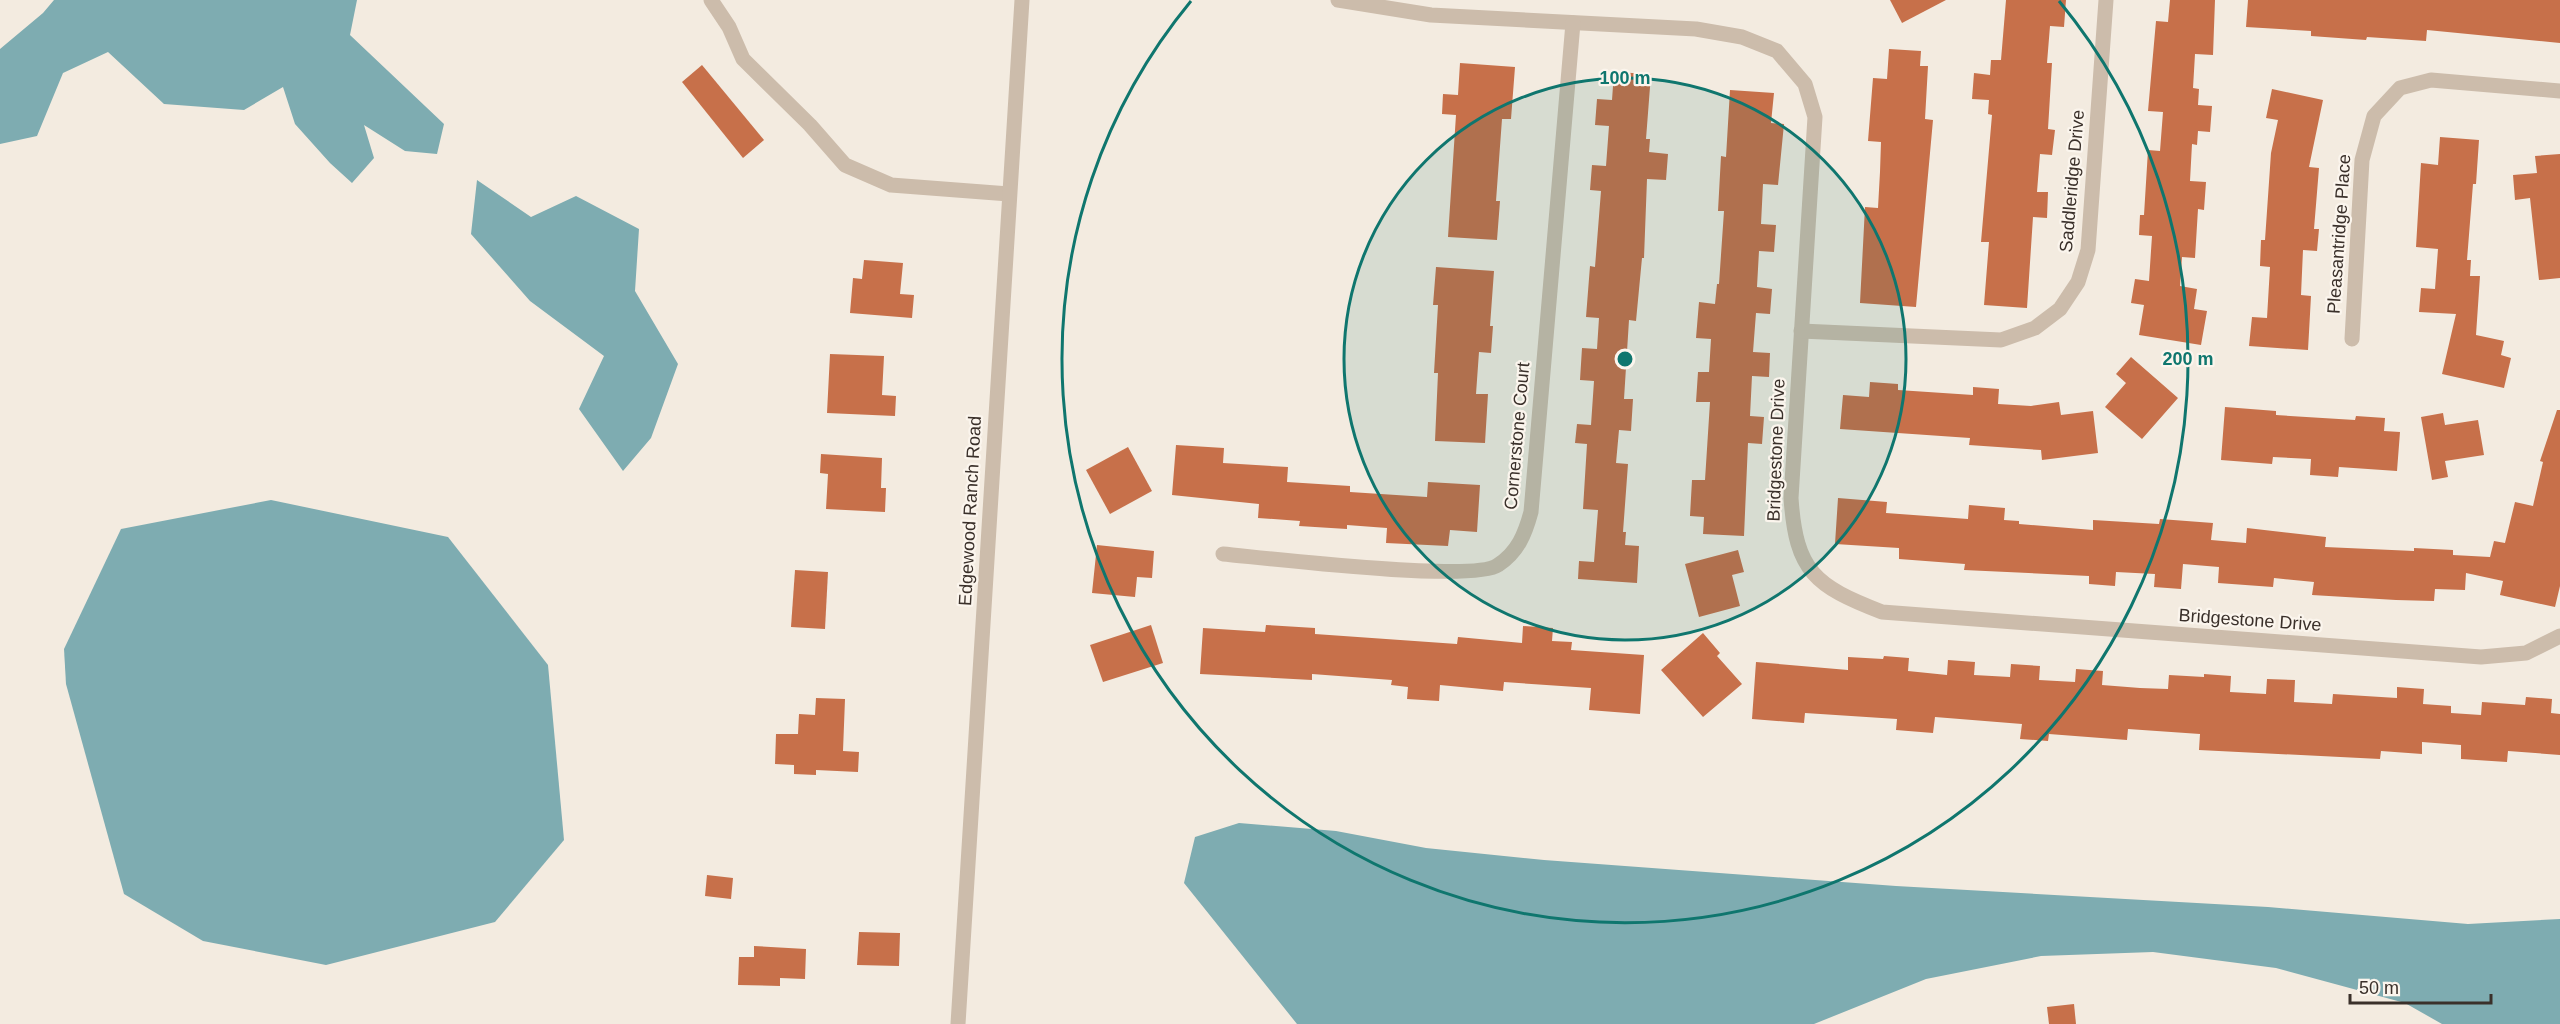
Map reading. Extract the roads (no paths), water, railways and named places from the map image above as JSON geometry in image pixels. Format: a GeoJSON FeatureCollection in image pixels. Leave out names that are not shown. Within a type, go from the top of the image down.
{"type":"FeatureCollection","features":[{"type":"Feature","properties":{"kind":"street"},"geometry":{"type":"LineString","coordinates":[[711,0],[729,27],[743,59],[810,125],[845,165],[891,185],[1009,194]]}},
{"type":"Feature","properties":{"kind":"street","name":"Edgewood Ranch Road"},"geometry":{"type":"LineString","coordinates":[[958,1024],[1022,0]]}},
{"type":"Feature","properties":{"kind":"street","name":"Bridgestone Drive"},"geometry":{"type":"LineString","coordinates":[[1338,0],[1431,15],[1695,29],[1742,37],[1777,51],[1805,84],[1815,117],[1791,498],[1793,533],[1807,569],[1845,598],[1882,612],[2481,657],[2526,653],[2560,636]]}},
{"type":"Feature","properties":{"kind":"street","name":"Saddleridge Drive"},"geometry":{"type":"LineString","coordinates":[[1801,331],[2001,340],[2035,328],[2060,309],[2078,282],[2088,250],[2106,0]]}},
{"type":"Feature","properties":{"kind":"street","name":"Cornerstone Court"},"geometry":{"type":"LineString","coordinates":[[1223,554],[1456,573],[1497,567],[1522,542],[1531,512],[1573,22]]}},
{"type":"Feature","properties":{"kind":"street","name":"Pleasantridge Place"},"geometry":{"type":"LineString","coordinates":[[2352,339],[2362,160],[2374,116],[2400,88],[2431,80],[2560,91]]}},
{"type":"Feature","properties":{"kind":"water"},"geometry":{"type":"Polygon","coordinates":[[[54,0],[357,0],[350,35],[444,124],[437,154],[405,151],[364,125],[374,158],[352,183],[330,163],[295,124],[283,87],[244,110],[164,104],[108,52],[63,73],[37,136],[0,144],[0,49],[43,13],[54,0]]]}},
{"type":"Feature","properties":{"kind":"water"},"geometry":{"type":"Polygon","coordinates":[[[477,180],[531,217],[576,196],[639,229],[635,291],[678,364],[651,438],[623,471],[579,409],[604,356],[530,301],[471,234],[477,180]]]}},
{"type":"Feature","properties":{"kind":"water"},"geometry":{"type":"Polygon","coordinates":[[[271,500],[448,537],[548,665],[564,840],[495,922],[326,965],[203,941],[124,894],[66,684],[64,649],[121,529],[271,500]]]}},
{"type":"Feature","properties":{"kind":"water"},"geometry":{"type":"Polygon","coordinates":[[[1239,823],[1336,831],[1426,848],[1544,860],[1896,886],[2268,907],[2468,924],[2560,919],[2560,1024],[2442,1024],[2405,1003],[2276,968],[2153,952],[2041,956],[1926,979],[1814,1024],[1297,1024],[1184,883],[1195,837],[1239,823]]]}}]}
